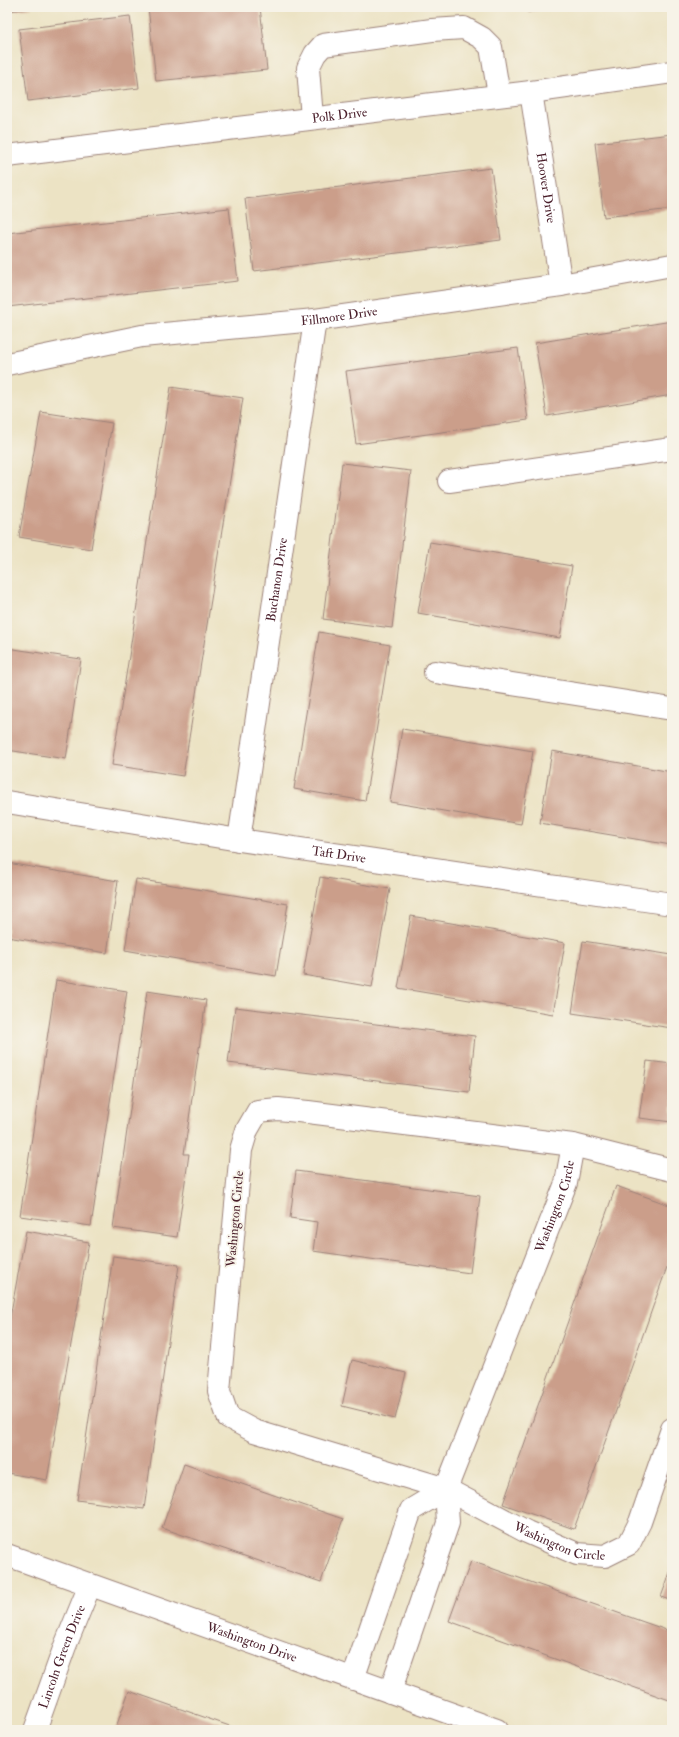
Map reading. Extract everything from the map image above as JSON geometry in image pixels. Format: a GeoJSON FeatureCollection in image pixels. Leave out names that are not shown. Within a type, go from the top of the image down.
{"type":"FeatureCollection","features":[{"type":"Feature","properties":{"kind":"street"},"geometry":{"type":"LineString","coordinates":[[312,118],[308,68],[314,54],[323,45],[432,30],[464,28],[482,38],[491,47],[499,96]]}},
{"type":"Feature","properties":{"kind":"street","name":"Polk Drive"},"geometry":{"type":"LineString","coordinates":[[7,156],[531,92],[672,72]]}},
{"type":"Feature","properties":{"kind":"street","name":"Hoover Drive"},"geometry":{"type":"LineString","coordinates":[[531,92],[561,285]]}},
{"type":"Feature","properties":{"kind":"street","name":"Fillmore Drive"},"geometry":{"type":"LineString","coordinates":[[7,364],[142,336],[315,320],[561,285],[672,264]]}},
{"type":"Feature","properties":{"kind":"street","name":"Buchanon Drive"},"geometry":{"type":"LineString","coordinates":[[240,840],[315,320]]}},
{"type":"Feature","properties":{"kind":"street"},"geometry":{"type":"LineString","coordinates":[[449,481],[672,448]]}},
{"type":"Feature","properties":{"kind":"street"},"geometry":{"type":"LineString","coordinates":[[435,672],[672,709]]}},
{"type":"Feature","properties":{"kind":"street","name":"Taft Drive"},"geometry":{"type":"LineString","coordinates":[[7,802],[240,840],[672,904]]}},
{"type":"Feature","properties":{"kind":"street","name":"Washington Circle"},"geometry":{"type":"LineString","coordinates":[[672,1170],[573,1145],[278,1109],[258,1111],[246,1130],[241,1150],[219,1391],[228,1417],[254,1431],[446,1489],[527,1532],[577,1554],[605,1556],[629,1544],[640,1522],[672,1429]]}},
{"type":"Feature","properties":{"kind":"street","name":"Washington Circle"},"geometry":{"type":"LineString","coordinates":[[390,1692],[448,1523],[446,1489],[566,1183],[573,1145]]}},
{"type":"Feature","properties":{"kind":"street"},"geometry":{"type":"LineString","coordinates":[[353,1679],[411,1510],[446,1489]]}},
{"type":"Feature","properties":{"kind":"street","name":"Washington Drive"},"geometry":{"type":"LineString","coordinates":[[7,1555],[496,1730]]}},
{"type":"Feature","properties":{"kind":"street","name":"Lincoln Green Drive"},"geometry":{"type":"LineString","coordinates":[[35,1730],[65,1646],[90,1584]]}},
{"type":"Feature","properties":{"kind":"building"},"geometry":{"type":"Polygon","coordinates":[[[7,7],[31,7],[32,8],[7,11],[7,7]]]}},
{"type":"Feature","properties":{"kind":"building"},"geometry":{"type":"Polygon","coordinates":[[[148,7],[260,7],[267,70],[156,81],[148,7]]]}},
{"type":"Feature","properties":{"kind":"building"},"geometry":{"type":"Polygon","coordinates":[[[527,7],[550,7],[550,8],[528,12],[527,7]]]}},
{"type":"Feature","properties":{"kind":"building"},"geometry":{"type":"Polygon","coordinates":[[[130,16],[139,88],[28,101],[19,29],[130,16]]]}},
{"type":"Feature","properties":{"kind":"building"},"geometry":{"type":"Polygon","coordinates":[[[672,134],[672,209],[604,217],[595,143],[672,134]]]}},
{"type":"Feature","properties":{"kind":"building"},"geometry":{"type":"Polygon","coordinates":[[[491,168],[501,240],[254,271],[245,199],[491,168]]]}},
{"type":"Feature","properties":{"kind":"building"},"geometry":{"type":"Polygon","coordinates":[[[229,208],[238,281],[7,307],[7,233],[229,208]]]}},
{"type":"Feature","properties":{"kind":"building"},"geometry":{"type":"Polygon","coordinates":[[[672,321],[672,395],[547,416],[535,343],[672,321]]]}},
{"type":"Feature","properties":{"kind":"building"},"geometry":{"type":"Polygon","coordinates":[[[518,348],[528,420],[356,444],[346,371],[518,348]]]}},
{"type":"Feature","properties":{"kind":"building"},"geometry":{"type":"Polygon","coordinates":[[[171,387],[243,398],[183,776],[112,765],[171,387]]]}},
{"type":"Feature","properties":{"kind":"building"},"geometry":{"type":"Polygon","coordinates":[[[41,412],[112,423],[91,549],[19,537],[41,412]]]}},
{"type":"Feature","properties":{"kind":"building"},"geometry":{"type":"Polygon","coordinates":[[[342,463],[411,471],[392,628],[323,619],[342,463]]]}},
{"type":"Feature","properties":{"kind":"building"},"geometry":{"type":"Polygon","coordinates":[[[430,542],[572,566],[560,638],[418,613],[430,542]]]}},
{"type":"Feature","properties":{"kind":"building"},"geometry":{"type":"Polygon","coordinates":[[[319,632],[390,645],[365,801],[294,789],[319,632]]]}},
{"type":"Feature","properties":{"kind":"building"},"geometry":{"type":"Polygon","coordinates":[[[7,648],[81,659],[66,759],[7,750],[7,648]]]}},
{"type":"Feature","properties":{"kind":"building"},"geometry":{"type":"Polygon","coordinates":[[[402,729],[533,751],[521,824],[390,802],[402,729]]]}},
{"type":"Feature","properties":{"kind":"building"},"geometry":{"type":"Polygon","coordinates":[[[552,751],[672,772],[671,845],[540,823],[552,751]]]}},
{"type":"Feature","properties":{"kind":"building"},"geometry":{"type":"Polygon","coordinates":[[[7,863],[118,881],[107,953],[7,937],[7,863]]]}},
{"type":"Feature","properties":{"kind":"building"},"geometry":{"type":"Polygon","coordinates":[[[320,877],[390,889],[372,987],[303,975],[320,877]]]}},
{"type":"Feature","properties":{"kind":"building"},"geometry":{"type":"Polygon","coordinates":[[[136,879],[288,904],[276,976],[125,950],[136,879]]]}},
{"type":"Feature","properties":{"kind":"building"},"geometry":{"type":"Polygon","coordinates":[[[411,916],[565,943],[553,1014],[398,988],[411,916]]]}},
{"type":"Feature","properties":{"kind":"building"},"geometry":{"type":"Polygon","coordinates":[[[583,941],[672,955],[672,1028],[572,1013],[583,941]]]}},
{"type":"Feature","properties":{"kind":"building"},"geometry":{"type":"Polygon","coordinates":[[[56,980],[127,991],[91,1226],[20,1216],[56,980]]]}},
{"type":"Feature","properties":{"kind":"building"},"geometry":{"type":"Polygon","coordinates":[[[147,991],[206,1000],[184,1154],[189,1154],[177,1237],[113,1228],[147,991]]]}},
{"type":"Feature","properties":{"kind":"building"},"geometry":{"type":"Polygon","coordinates":[[[235,1007],[475,1036],[469,1092],[228,1063],[235,1007]]]}},
{"type":"Feature","properties":{"kind":"building"},"geometry":{"type":"Polygon","coordinates":[[[647,1061],[672,1064],[672,1122],[639,1118],[647,1061]]]}},
{"type":"Feature","properties":{"kind":"building"},"geometry":{"type":"Polygon","coordinates":[[[296,1171],[480,1196],[470,1273],[313,1251],[317,1222],[290,1218],[296,1171]]]}},
{"type":"Feature","properties":{"kind":"building"},"geometry":{"type":"Polygon","coordinates":[[[616,1186],[672,1206],[672,1253],[574,1529],[503,1504],[616,1186]]]}},
{"type":"Feature","properties":{"kind":"building"},"geometry":{"type":"Polygon","coordinates":[[[26,1231],[89,1242],[47,1480],[7,1473],[7,1334],[26,1231]]]}},
{"type":"Feature","properties":{"kind":"building"},"geometry":{"type":"Polygon","coordinates":[[[113,1256],[179,1265],[144,1509],[77,1500],[113,1256]]]}},
{"type":"Feature","properties":{"kind":"building"},"geometry":{"type":"Polygon","coordinates":[[[352,1360],[406,1373],[395,1419],[342,1406],[352,1360]]]}},
{"type":"Feature","properties":{"kind":"building"},"geometry":{"type":"Polygon","coordinates":[[[184,1464],[343,1519],[321,1582],[162,1528],[184,1464]]]}},
{"type":"Feature","properties":{"kind":"building"},"geometry":{"type":"Polygon","coordinates":[[[471,1561],[672,1632],[672,1701],[449,1621],[471,1561]]]}},
{"type":"Feature","properties":{"kind":"building"},"geometry":{"type":"Polygon","coordinates":[[[672,1567],[672,1601],[661,1597],[672,1567]]]}},
{"type":"Feature","properties":{"kind":"building"},"geometry":{"type":"Polygon","coordinates":[[[129,1691],[241,1730],[115,1730],[129,1691]]]}}]}
